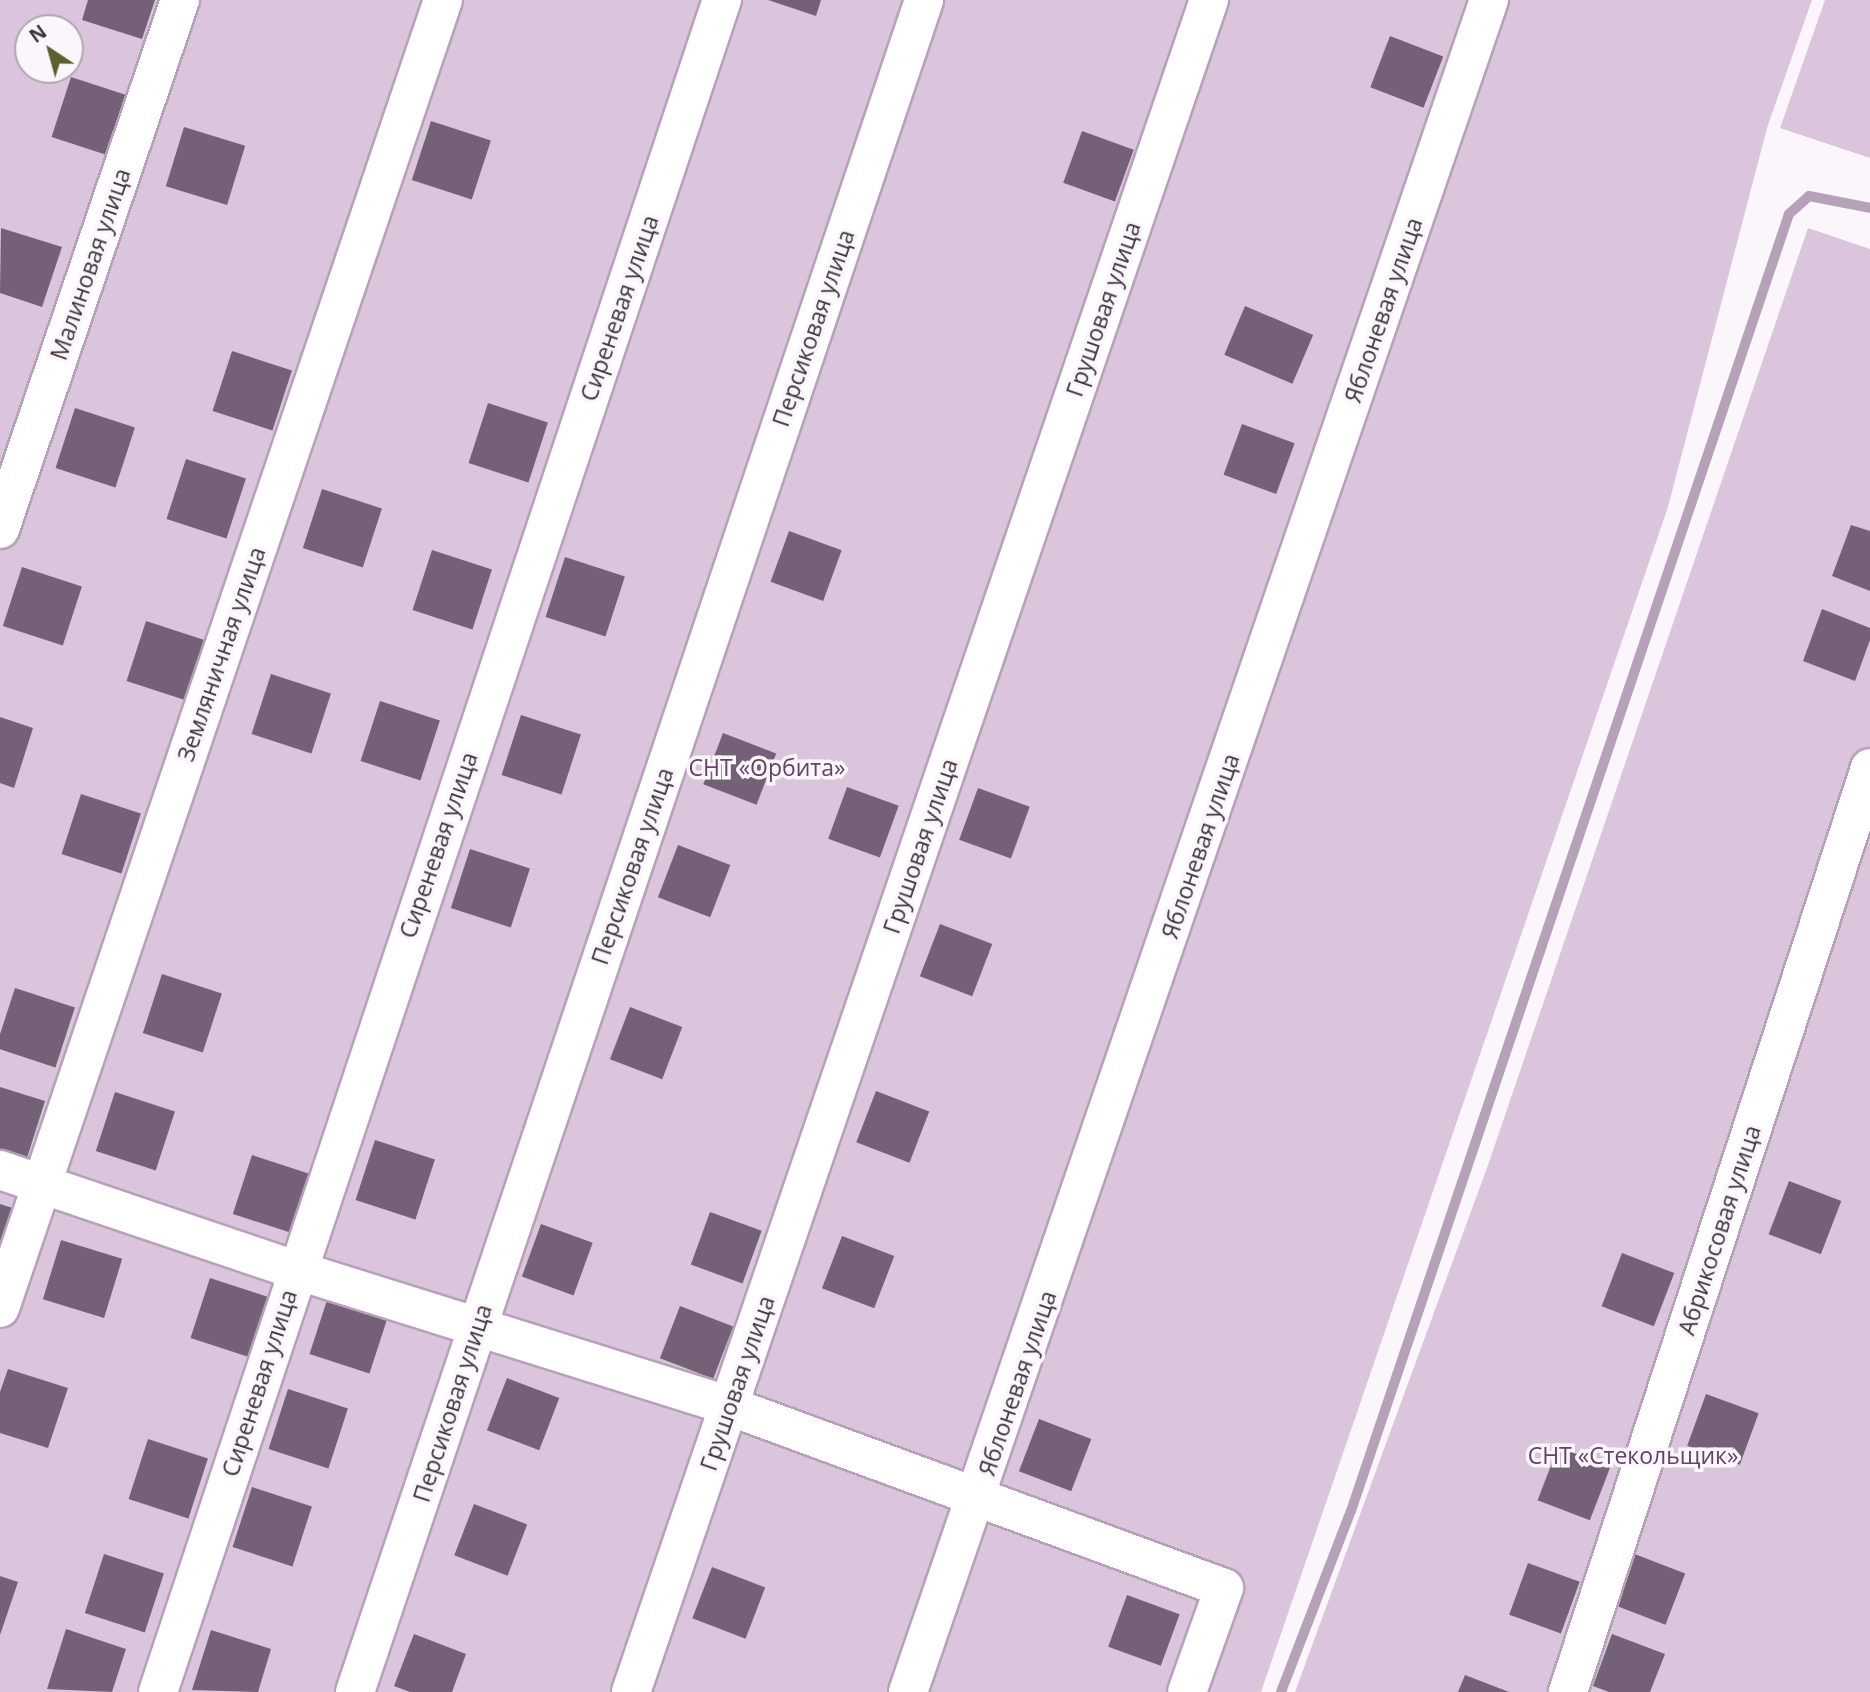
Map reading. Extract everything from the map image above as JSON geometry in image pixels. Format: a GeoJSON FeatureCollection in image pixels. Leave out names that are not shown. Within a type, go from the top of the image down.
{"type":"FeatureCollection","features":[{"type":"Feature","properties":{"kind":"street","name":"Малиновая улица"},"geometry":{"type":"LineString","coordinates":[[0,529],[180,0]]}},
{"type":"Feature","properties":{"kind":"street","name":"Земляничная улица"},"geometry":{"type":"LineString","coordinates":[[0,1308],[443,0]]}},
{"type":"Feature","properties":{"kind":"street","name":"Сиреневая улица"},"geometry":{"type":"LineString","coordinates":[[158,1692],[296,1269],[722,0]]}},
{"type":"Feature","properties":{"kind":"street","name":"Персиковая улица"},"geometry":{"type":"LineString","coordinates":[[355,1692],[924,0]]}},
{"type":"Feature","properties":{"kind":"street","name":"Грушовая улица"},"geometry":{"type":"LineString","coordinates":[[631,1692],[1209,0]]}},
{"type":"Feature","properties":{"kind":"street","name":"Яблоневая улица"},"geometry":{"type":"LineString","coordinates":[[908,1692],[978,1495],[1489,0]]}},
{"type":"Feature","properties":{"kind":"street","name":"Абрикосовая улица"},"geometry":{"type":"LineString","coordinates":[[1568,1692],[1870,768]]}},
{"type":"Feature","properties":{"kind":"street"},"geometry":{"type":"LineString","coordinates":[[0,1170],[296,1269],[729,1406],[978,1495],[1224,1588],[1187,1692]]}},
{"type":"Feature","properties":{"kind":"green space","name":"СНТ «Орбита»"},"geometry":{"type":"Polygon","coordinates":[[[0,0],[1812,0],[1767,128],[1668,507],[1261,1692],[0,1692],[0,0]]]}},
{"type":"Feature","properties":{"kind":"green space"},"geometry":{"type":"Polygon","coordinates":[[[1825,0],[1870,0],[1870,158],[1780,128],[1825,0]]]}},
{"type":"Feature","properties":{"kind":"green space","name":"СНТ «Стекольщик»"},"geometry":{"type":"Polygon","coordinates":[[[1808,228],[1870,249],[1870,1692],[1295,1692],[1488,1165],[1808,228]]]}},
{"type":"Feature","properties":{"kind":"building"},"geometry":{"type":"Polygon","coordinates":[[[88,0],[155,0],[142,39],[84,21],[88,0]]]}},
{"type":"Feature","properties":{"kind":"building"},"geometry":{"type":"Polygon","coordinates":[[[768,0],[821,0],[816,16],[768,0]]]}},
{"type":"Feature","properties":{"kind":"building"},"geometry":{"type":"Polygon","coordinates":[[[1390,36],[1443,56],[1424,108],[1370,87],[1390,36]]]}},
{"type":"Feature","properties":{"kind":"building"},"geometry":{"type":"Polygon","coordinates":[[[84,81],[131,96],[111,156],[52,137],[69,84],[84,84],[84,81]]]}},
{"type":"Feature","properties":{"kind":"building"},"geometry":{"type":"Polygon","coordinates":[[[431,121],[491,140],[472,199],[412,180],[431,121]]]}},
{"type":"Feature","properties":{"kind":"building"},"geometry":{"type":"Polygon","coordinates":[[[184,127],[245,146],[227,205],[166,186],[184,127]]]}},
{"type":"Feature","properties":{"kind":"building"},"geometry":{"type":"Polygon","coordinates":[[[1082,131],[1134,150],[1115,201],[1063,183],[1082,131]]]}},
{"type":"Feature","properties":{"kind":"building"},"geometry":{"type":"Polygon","coordinates":[[[1,228],[62,247],[42,307],[0,293],[1,228]]]}},
{"type":"Feature","properties":{"kind":"building"},"geometry":{"type":"Polygon","coordinates":[[[1245,306],[1313,335],[1292,384],[1224,355],[1245,306]]]}},
{"type":"Feature","properties":{"kind":"building"},"geometry":{"type":"Polygon","coordinates":[[[232,351],[292,370],[272,430],[213,411],[232,351]]]}},
{"type":"Feature","properties":{"kind":"building"},"geometry":{"type":"Polygon","coordinates":[[[488,403],[548,422],[528,482],[469,463],[488,403]]]}},
{"type":"Feature","properties":{"kind":"building"},"geometry":{"type":"Polygon","coordinates":[[[75,408],[135,427],[115,487],[56,468],[75,408]]]}},
{"type":"Feature","properties":{"kind":"building"},"geometry":{"type":"Polygon","coordinates":[[[1242,424],[1295,443],[1276,494],[1224,475],[1242,424]]]}},
{"type":"Feature","properties":{"kind":"building"},"geometry":{"type":"Polygon","coordinates":[[[186,459],[246,478],[226,538],[167,519],[186,459]]]}},
{"type":"Feature","properties":{"kind":"building"},"geometry":{"type":"Polygon","coordinates":[[[322,489],[382,508],[363,567],[303,548],[322,489]]]}},
{"type":"Feature","properties":{"kind":"building"},"geometry":{"type":"Polygon","coordinates":[[[1851,525],[1870,531],[1870,591],[1832,576],[1851,525]]]}},
{"type":"Feature","properties":{"kind":"building"},"geometry":{"type":"Polygon","coordinates":[[[789,531],[842,550],[823,601],[771,582],[789,531]]]}},
{"type":"Feature","properties":{"kind":"building"},"geometry":{"type":"Polygon","coordinates":[[[432,550],[492,569],[472,629],[413,610],[432,550]]]}},
{"type":"Feature","properties":{"kind":"building"},"geometry":{"type":"Polygon","coordinates":[[[565,557],[625,576],[605,636],[546,617],[565,557]]]}},
{"type":"Feature","properties":{"kind":"building"},"geometry":{"type":"Polygon","coordinates":[[[22,567],[82,586],[63,645],[3,626],[22,567]]]}},
{"type":"Feature","properties":{"kind":"building"},"geometry":{"type":"Polygon","coordinates":[[[1822,609],[1870,628],[1870,640],[1855,681],[1803,661],[1822,609]]]}},
{"type":"Feature","properties":{"kind":"building"},"geometry":{"type":"Polygon","coordinates":[[[146,621],[206,640],[186,700],[127,681],[146,621]]]}},
{"type":"Feature","properties":{"kind":"building"},"geometry":{"type":"Polygon","coordinates":[[[271,674],[331,693],[311,753],[252,734],[271,674]]]}},
{"type":"Feature","properties":{"kind":"building"},"geometry":{"type":"Polygon","coordinates":[[[380,701],[440,720],[420,780],[361,761],[380,701]]]}},
{"type":"Feature","properties":{"kind":"building"},"geometry":{"type":"Polygon","coordinates":[[[521,715],[581,734],[561,794],[502,775],[521,715]]]}},
{"type":"Feature","properties":{"kind":"building"},"geometry":{"type":"Polygon","coordinates":[[[0,717],[33,728],[14,788],[0,783],[0,717]]]}},
{"type":"Feature","properties":{"kind":"building"},"geometry":{"type":"Polygon","coordinates":[[[723,733],[776,753],[757,805],[703,784],[723,733]]]}},
{"type":"Feature","properties":{"kind":"building"},"geometry":{"type":"Polygon","coordinates":[[[847,787],[899,806],[880,857],[828,839],[847,787]]]}},
{"type":"Feature","properties":{"kind":"building"},"geometry":{"type":"Polygon","coordinates":[[[978,788],[1030,807],[1011,858],[959,840],[978,788]]]}},
{"type":"Feature","properties":{"kind":"building"},"geometry":{"type":"Polygon","coordinates":[[[81,794],[141,813],[121,873],[62,854],[81,794]]]}},
{"type":"Feature","properties":{"kind":"building"},"geometry":{"type":"Polygon","coordinates":[[[678,845],[730,865],[710,917],[658,897],[678,845]]]}},
{"type":"Feature","properties":{"kind":"building"},"geometry":{"type":"Polygon","coordinates":[[[470,849],[530,868],[511,927],[451,908],[470,849]]]}},
{"type":"Feature","properties":{"kind":"building"},"geometry":{"type":"Polygon","coordinates":[[[940,924],[992,944],[972,996],[920,976],[940,924]]]}},
{"type":"Feature","properties":{"kind":"building"},"geometry":{"type":"Polygon","coordinates":[[[162,974],[222,993],[203,1052],[143,1033],[162,974]]]}},
{"type":"Feature","properties":{"kind":"building"},"geometry":{"type":"Polygon","coordinates":[[[15,988],[75,1007],[55,1067],[0,1049],[0,1034],[15,988]]]}},
{"type":"Feature","properties":{"kind":"building"},"geometry":{"type":"Polygon","coordinates":[[[630,1007],[682,1027],[662,1079],[610,1059],[630,1007]]]}},
{"type":"Feature","properties":{"kind":"building"},"geometry":{"type":"Polygon","coordinates":[[[0,1087],[45,1101],[26,1161],[0,1153],[0,1087]]]}},
{"type":"Feature","properties":{"kind":"building"},"geometry":{"type":"Polygon","coordinates":[[[876,1091],[929,1111],[910,1163],[856,1142],[876,1091]]]}},
{"type":"Feature","properties":{"kind":"building"},"geometry":{"type":"Polygon","coordinates":[[[115,1092],[175,1111],[156,1170],[96,1151],[115,1092]]]}},
{"type":"Feature","properties":{"kind":"building"},"geometry":{"type":"Polygon","coordinates":[[[375,1140],[435,1159],[415,1219],[356,1200],[375,1140]]]}},
{"type":"Feature","properties":{"kind":"building"},"geometry":{"type":"Polygon","coordinates":[[[252,1155],[311,1174],[292,1233],[233,1214],[252,1155]]]}},
{"type":"Feature","properties":{"kind":"building"},"geometry":{"type":"Polygon","coordinates":[[[1789,1181],[1841,1201],[1821,1254],[1769,1234],[1789,1181]]]}},
{"type":"Feature","properties":{"kind":"building"},"geometry":{"type":"Polygon","coordinates":[[[0,1204],[16,1209],[0,1257],[0,1204]]]}},
{"type":"Feature","properties":{"kind":"building"},"geometry":{"type":"Polygon","coordinates":[[[710,1212],[762,1231],[743,1283],[691,1265],[710,1212]]]}},
{"type":"Feature","properties":{"kind":"building"},"geometry":{"type":"Polygon","coordinates":[[[541,1224],[593,1243],[574,1295],[522,1277],[541,1224]]]}},
{"type":"Feature","properties":{"kind":"building"},"geometry":{"type":"Polygon","coordinates":[[[842,1236],[894,1256],[874,1308],[822,1288],[842,1236]]]}},
{"type":"Feature","properties":{"kind":"building"},"geometry":{"type":"Polygon","coordinates":[[[61,1240],[122,1259],[104,1318],[43,1299],[61,1240]]]}},
{"type":"Feature","properties":{"kind":"building"},"geometry":{"type":"Polygon","coordinates":[[[1622,1253],[1674,1273],[1654,1326],[1602,1306],[1622,1253]]]}},
{"type":"Feature","properties":{"kind":"building"},"geometry":{"type":"Polygon","coordinates":[[[210,1278],[270,1297],[250,1357],[191,1338],[210,1278]]]}},
{"type":"Feature","properties":{"kind":"building"},"geometry":{"type":"Polygon","coordinates":[[[329,1294],[389,1313],[369,1373],[310,1354],[329,1294]]]}},
{"type":"Feature","properties":{"kind":"building"},"geometry":{"type":"Polygon","coordinates":[[[680,1306],[733,1326],[713,1379],[660,1358],[680,1306]]]}},
{"type":"Feature","properties":{"kind":"building"},"geometry":{"type":"Polygon","coordinates":[[[8,1369],[68,1388],[48,1448],[0,1433],[0,1392],[8,1369]]]}},
{"type":"Feature","properties":{"kind":"building"},"geometry":{"type":"Polygon","coordinates":[[[507,1378],[559,1398],[539,1450],[487,1430],[507,1378]]]}},
{"type":"Feature","properties":{"kind":"building"},"geometry":{"type":"Polygon","coordinates":[[[288,1389],[348,1408],[328,1468],[269,1449],[288,1389]]]}},
{"type":"Feature","properties":{"kind":"building"},"geometry":{"type":"Polygon","coordinates":[[[1706,1394],[1759,1413],[1740,1465],[1687,1446],[1706,1394]]]}},
{"type":"Feature","properties":{"kind":"building"},"geometry":{"type":"Polygon","coordinates":[[[1039,1419],[1091,1439],[1071,1491],[1019,1471],[1039,1419]]]}},
{"type":"Feature","properties":{"kind":"building"},"geometry":{"type":"Polygon","coordinates":[[[148,1439],[208,1458],[188,1518],[129,1499],[148,1439]]]}},
{"type":"Feature","properties":{"kind":"building"},"geometry":{"type":"Polygon","coordinates":[[[1558,1447],[1610,1467],[1590,1520],[1538,1500],[1558,1447]]]}},
{"type":"Feature","properties":{"kind":"building"},"geometry":{"type":"Polygon","coordinates":[[[252,1487],[312,1506],[292,1566],[233,1547],[252,1487]]]}},
{"type":"Feature","properties":{"kind":"building"},"geometry":{"type":"Polygon","coordinates":[[[474,1504],[527,1524],[508,1576],[454,1555],[474,1504]]]}},
{"type":"Feature","properties":{"kind":"building"},"geometry":{"type":"Polygon","coordinates":[[[1632,1553],[1685,1573],[1666,1625],[1612,1604],[1632,1553]]]}},
{"type":"Feature","properties":{"kind":"building"},"geometry":{"type":"Polygon","coordinates":[[[104,1554],[164,1573],[145,1632],[85,1613],[104,1554]]]}},
{"type":"Feature","properties":{"kind":"building"},"geometry":{"type":"Polygon","coordinates":[[[1528,1563],[1580,1582],[1561,1633],[1509,1615],[1528,1563]]]}},
{"type":"Feature","properties":{"kind":"building"},"geometry":{"type":"Polygon","coordinates":[[[712,1567],[765,1587],[746,1639],[692,1618],[712,1567]]]}},
{"type":"Feature","properties":{"kind":"building"},"geometry":{"type":"Polygon","coordinates":[[[0,1576],[18,1582],[0,1635],[0,1576]]]}},
{"type":"Feature","properties":{"kind":"building"},"geometry":{"type":"Polygon","coordinates":[[[1127,1595],[1180,1614],[1161,1666],[1108,1647],[1127,1595]]]}},
{"type":"Feature","properties":{"kind":"building"},"geometry":{"type":"Polygon","coordinates":[[[66,1629],[126,1649],[112,1692],[47,1689],[66,1629]]]}},
{"type":"Feature","properties":{"kind":"building"},"geometry":{"type":"Polygon","coordinates":[[[211,1630],[271,1649],[258,1692],[192,1690],[211,1630]]]}},
{"type":"Feature","properties":{"kind":"building"},"geometry":{"type":"Polygon","coordinates":[[[414,1634],[466,1654],[452,1692],[410,1692],[394,1686],[414,1634]]]}},
{"type":"Feature","properties":{"kind":"building"},"geometry":{"type":"Polygon","coordinates":[[[1612,1634],[1665,1654],[1650,1692],[1609,1692],[1593,1686],[1612,1634]]]}},
{"type":"Feature","properties":{"kind":"building"},"geometry":{"type":"Polygon","coordinates":[[[1465,1675],[1509,1692],[1458,1692],[1465,1675]]]}},
{"type":"Feature","properties":{"kind":"waterway"},"geometry":{"type":"LineString","coordinates":[[1281,1692],[1351,1511],[1789,214],[1809,196],[1870,208]]}}]}
